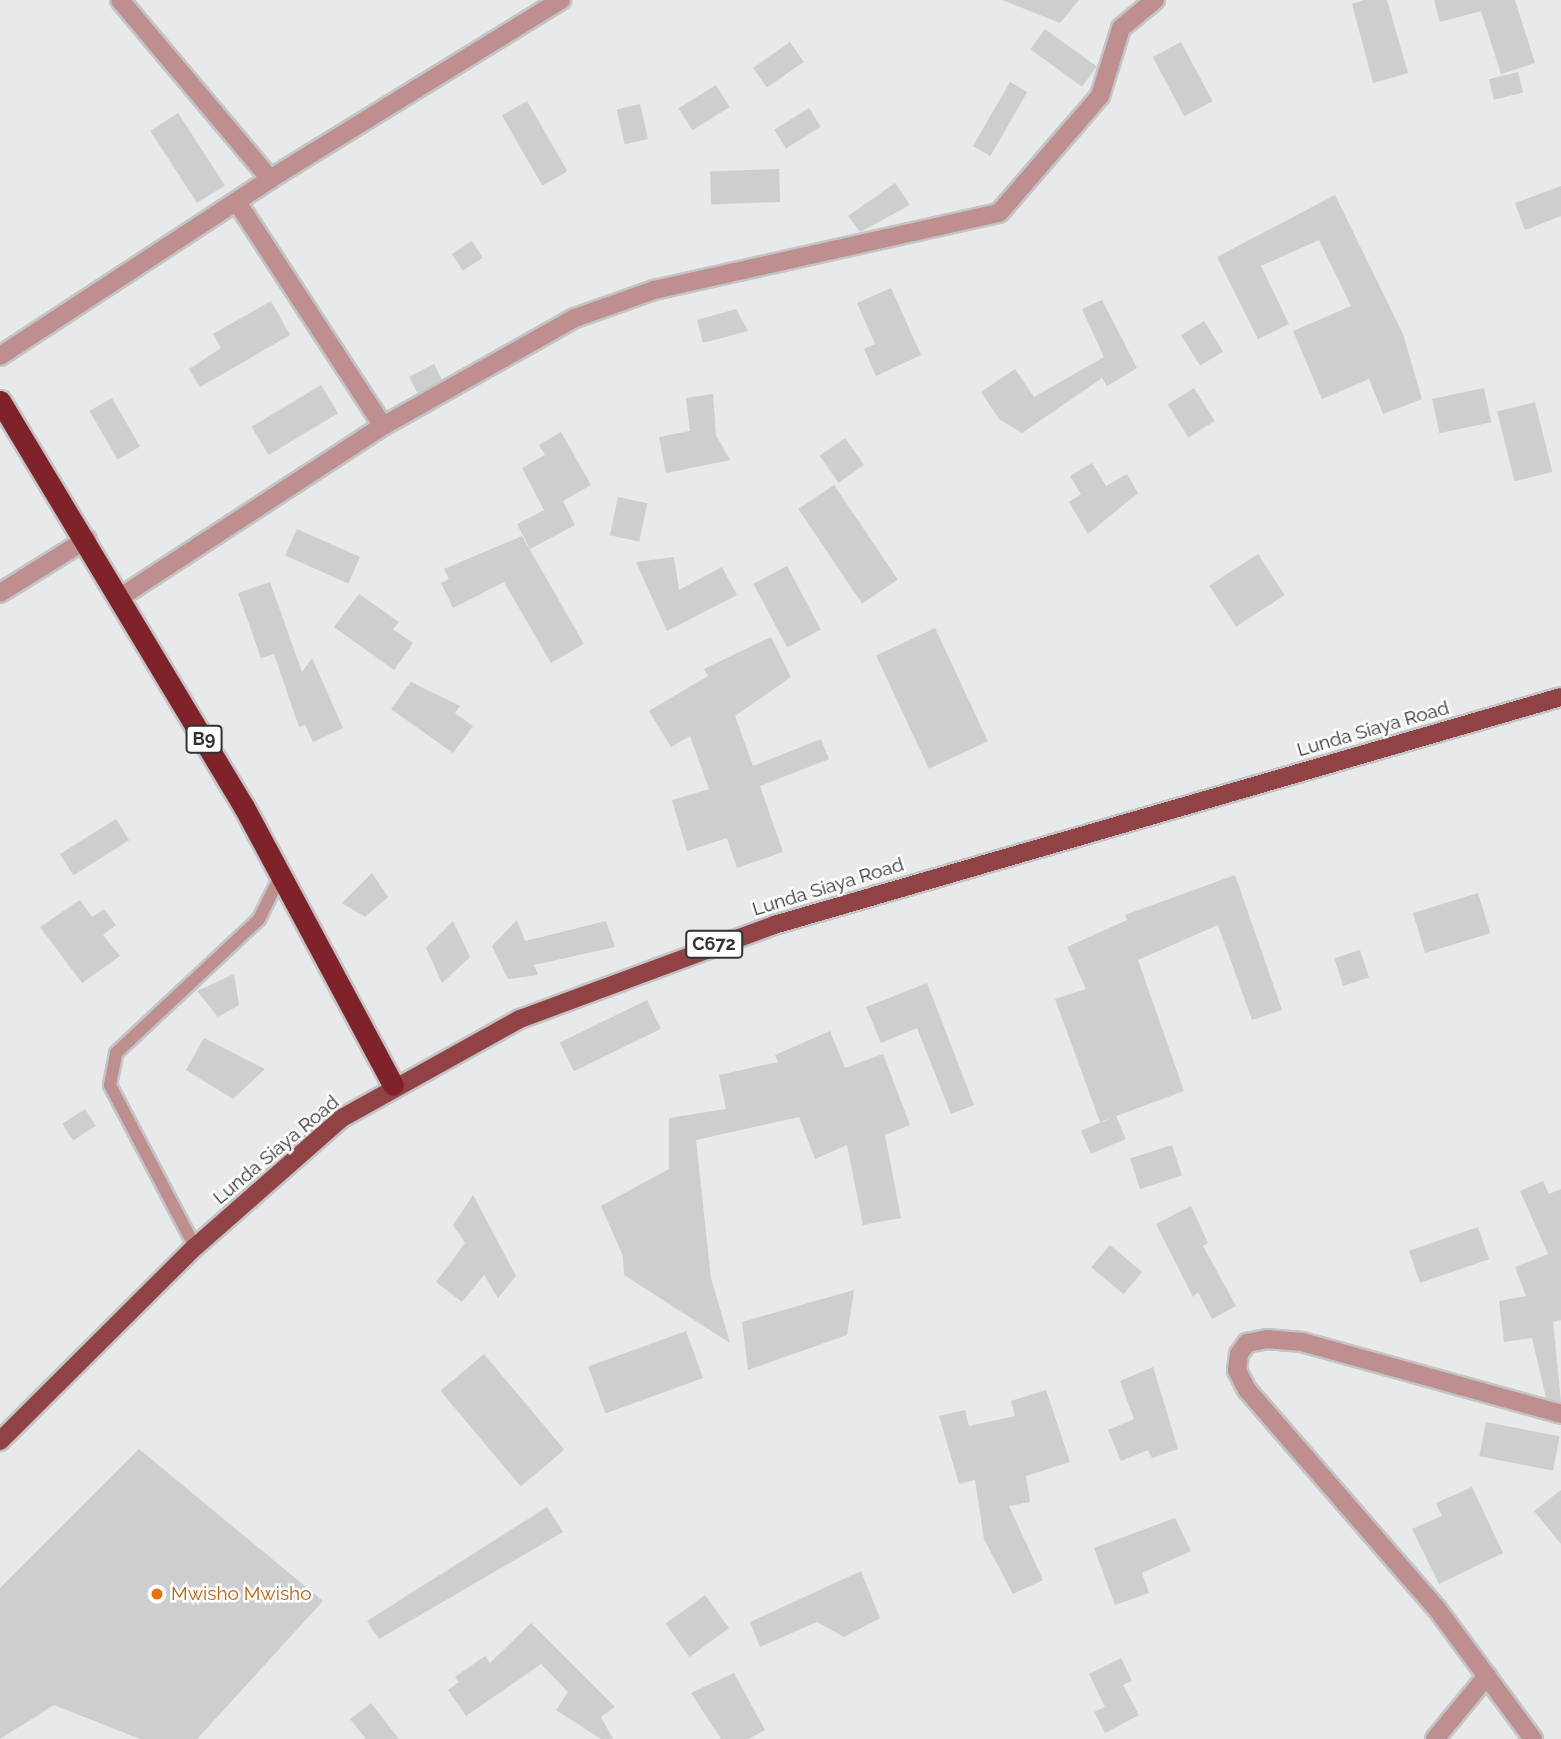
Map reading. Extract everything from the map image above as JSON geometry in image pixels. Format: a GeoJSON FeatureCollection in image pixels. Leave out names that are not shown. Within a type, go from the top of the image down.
{"type":"FeatureCollection","features":[{"type":"Feature","properties":{"kind":"highway","name":"B9"},"geometry":{"type":"LineString","coordinates":[[0,401],[121,596],[281,875],[393,1085]]}},
{"type":"Feature","properties":{"kind":"main road","name":"Lunda Siaya Road"},"geometry":{"type":"LineString","coordinates":[[0,1441],[195,1247],[341,1118],[393,1085],[520,1019],[707,947],[1561,697]]}},
{"type":"Feature","properties":{"kind":"street"},"geometry":{"type":"LineString","coordinates":[[120,0],[270,179]]}},
{"type":"Feature","properties":{"kind":"street"},"geometry":{"type":"LineString","coordinates":[[0,356],[270,179],[561,0]]}},
{"type":"Feature","properties":{"kind":"street"},"geometry":{"type":"LineString","coordinates":[[121,596],[383,426],[545,333],[643,294],[999,213],[1094,105],[1121,28],[1155,0]]}},
{"type":"Feature","properties":{"kind":"street"},"geometry":{"type":"LineString","coordinates":[[237,202],[383,426]]}},
{"type":"Feature","properties":{"kind":"street"},"geometry":{"type":"LineString","coordinates":[[0,593],[87,539]]}},
{"type":"Feature","properties":{"kind":"street"},"geometry":{"type":"LineString","coordinates":[[1533,1739],[1437,1609],[1247,1390],[1237,1370],[1239,1354],[1247,1343],[1267,1339],[1301,1342],[1561,1415]]}},
{"type":"Feature","properties":{"kind":"street"},"geometry":{"type":"LineString","coordinates":[[1435,1739],[1487,1676]]}},
{"type":"Feature","properties":{"kind":"lane"},"geometry":{"type":"LineString","coordinates":[[195,1247],[110,1085],[116,1053],[259,919],[281,875]]}},
{"type":"Feature","properties":{"kind":"building"},"geometry":{"type":"Polygon","coordinates":[[[1002,0],[1079,0],[1060,23],[1002,0]]]}},
{"type":"Feature","properties":{"kind":"building"},"geometry":{"type":"Polygon","coordinates":[[[1364,0],[1387,0],[1408,73],[1373,83],[1352,4],[1364,0]]]}},
{"type":"Feature","properties":{"kind":"building"},"geometry":{"type":"Polygon","coordinates":[[[1434,0],[1515,0],[1535,63],[1501,74],[1481,11],[1440,22],[1434,0]]]}},
{"type":"Feature","properties":{"kind":"building"},"geometry":{"type":"Polygon","coordinates":[[[1045,29],[1097,67],[1082,87],[1030,49],[1045,29]]]}},
{"type":"Feature","properties":{"kind":"building"},"geometry":{"type":"Polygon","coordinates":[[[790,42],[804,62],[767,87],[753,68],[790,42]]]}},
{"type":"Feature","properties":{"kind":"building"},"geometry":{"type":"Polygon","coordinates":[[[1181,42],[1212,101],[1184,116],[1153,57],[1181,42]]]}},
{"type":"Feature","properties":{"kind":"building"},"geometry":{"type":"Polygon","coordinates":[[[1518,72],[1523,92],[1494,100],[1489,79],[1518,72]]]}},
{"type":"Feature","properties":{"kind":"building"},"geometry":{"type":"Polygon","coordinates":[[[1010,82],[1027,92],[990,156],[973,146],[1010,82]]]}},
{"type":"Feature","properties":{"kind":"building"},"geometry":{"type":"Polygon","coordinates":[[[716,85],[730,107],[692,130],[679,108],[716,85]]]}},
{"type":"Feature","properties":{"kind":"building"},"geometry":{"type":"Polygon","coordinates":[[[527,101],[568,171],[542,186],[502,116],[527,101]]]}},
{"type":"Feature","properties":{"kind":"building"},"geometry":{"type":"Polygon","coordinates":[[[640,104],[648,139],[625,144],[617,109],[640,104]]]}},
{"type":"Feature","properties":{"kind":"building"},"geometry":{"type":"Polygon","coordinates":[[[809,108],[821,127],[786,148],[774,130],[809,108]]]}},
{"type":"Feature","properties":{"kind":"building"},"geometry":{"type":"Polygon","coordinates":[[[178,113],[225,185],[197,203],[150,131],[178,113]]]}},
{"type":"Feature","properties":{"kind":"building"},"geometry":{"type":"Polygon","coordinates":[[[779,169],[780,202],[711,204],[710,171],[779,169]]]}},
{"type":"Feature","properties":{"kind":"building"},"geometry":{"type":"Polygon","coordinates":[[[895,183],[910,205],[860,232],[848,216],[895,183]]]}},
{"type":"Feature","properties":{"kind":"building"},"geometry":{"type":"Polygon","coordinates":[[[1561,186],[1561,216],[1525,230],[1515,203],[1561,186]]]}},
{"type":"Feature","properties":{"kind":"building"},"geometry":{"type":"Polygon","coordinates":[[[1335,195],[1403,334],[1422,399],[1383,414],[1369,379],[1322,399],[1293,331],[1351,306],[1319,240],[1261,266],[1289,324],[1258,339],[1217,257],[1335,195]]]}},
{"type":"Feature","properties":{"kind":"building"},"geometry":{"type":"Polygon","coordinates":[[[472,241],[483,258],[463,271],[452,254],[472,241]]]}},
{"type":"Feature","properties":{"kind":"building"},"geometry":{"type":"Polygon","coordinates":[[[891,288],[921,355],[876,376],[864,349],[875,344],[857,303],[891,288]]]}},
{"type":"Feature","properties":{"kind":"building"},"geometry":{"type":"Polygon","coordinates":[[[1102,300],[1137,368],[1107,386],[1102,378],[1022,433],[999,419],[981,392],[1015,369],[1034,397],[1104,357],[1082,309],[1102,300]]]}},
{"type":"Feature","properties":{"kind":"building"},"geometry":{"type":"Polygon","coordinates":[[[271,301],[290,335],[200,387],[189,369],[221,348],[213,334],[271,301]]]}},
{"type":"Feature","properties":{"kind":"building"},"geometry":{"type":"Polygon","coordinates":[[[736,309],[748,331],[703,343],[697,320],[736,309]]]}},
{"type":"Feature","properties":{"kind":"building"},"geometry":{"type":"Polygon","coordinates":[[[1204,321],[1223,352],[1200,366],[1181,335],[1204,321]]]}},
{"type":"Feature","properties":{"kind":"building"},"geometry":{"type":"Polygon","coordinates":[[[434,364],[442,380],[417,393],[409,377],[434,364]]]}},
{"type":"Feature","properties":{"kind":"building"},"geometry":{"type":"Polygon","coordinates":[[[321,385],[338,413],[269,455],[252,427],[321,385]]]}},
{"type":"Feature","properties":{"kind":"building"},"geometry":{"type":"Polygon","coordinates":[[[1194,388],[1215,421],[1188,438],[1168,404],[1194,388]]]}},
{"type":"Feature","properties":{"kind":"building"},"geometry":{"type":"Polygon","coordinates":[[[1484,388],[1491,422],[1439,433],[1432,399],[1484,388]]]}},
{"type":"Feature","properties":{"kind":"building"},"geometry":{"type":"Polygon","coordinates":[[[713,394],[716,435],[730,460],[666,473],[659,437],[690,431],[686,398],[713,394]]]}},
{"type":"Feature","properties":{"kind":"building"},"geometry":{"type":"Polygon","coordinates":[[[112,398],[140,446],[117,459],[89,411],[112,398]]]}},
{"type":"Feature","properties":{"kind":"building"},"geometry":{"type":"Polygon","coordinates":[[[1535,402],[1552,472],[1515,481],[1497,411],[1535,402]]]}},
{"type":"Feature","properties":{"kind":"building"},"geometry":{"type":"Polygon","coordinates":[[[561,432],[591,485],[563,501],[575,525],[530,549],[517,524],[544,510],[522,468],[545,455],[539,445],[561,432]]]}},
{"type":"Feature","properties":{"kind":"building"},"geometry":{"type":"Polygon","coordinates":[[[845,438],[864,465],[839,483],[820,456],[845,438]]]}},
{"type":"Feature","properties":{"kind":"building"},"geometry":{"type":"Polygon","coordinates":[[[1092,463],[1106,486],[1127,474],[1138,493],[1088,534],[1069,502],[1081,494],[1070,476],[1092,463]]]}},
{"type":"Feature","properties":{"kind":"building"},"geometry":{"type":"Polygon","coordinates":[[[834,485],[898,580],[862,604],[798,509],[834,485]]]}},
{"type":"Feature","properties":{"kind":"building"},"geometry":{"type":"Polygon","coordinates":[[[618,497],[647,503],[639,541],[610,535],[618,497]]]}},
{"type":"Feature","properties":{"kind":"building"},"geometry":{"type":"Polygon","coordinates":[[[297,529],[360,557],[348,584],[285,555],[297,529]]]}},
{"type":"Feature","properties":{"kind":"building"},"geometry":{"type":"Polygon","coordinates":[[[522,536],[584,644],[551,663],[504,582],[453,608],[441,583],[449,579],[444,569],[522,536]]]}},
{"type":"Feature","properties":{"kind":"building"},"geometry":{"type":"Polygon","coordinates":[[[1258,554],[1285,595],[1236,627],[1209,586],[1258,554]]]}},
{"type":"Feature","properties":{"kind":"building"},"geometry":{"type":"Polygon","coordinates":[[[674,557],[679,590],[722,567],[737,595],[667,631],[636,562],[674,557]]]}},
{"type":"Feature","properties":{"kind":"building"},"geometry":{"type":"Polygon","coordinates":[[[787,566],[821,630],[787,647],[753,584],[787,566]]]}},
{"type":"Feature","properties":{"kind":"building"},"geometry":{"type":"Polygon","coordinates":[[[270,582],[302,672],[312,658],[343,728],[313,742],[305,725],[299,727],[274,654],[261,658],[238,593],[270,582]]]}},
{"type":"Feature","properties":{"kind":"building"},"geometry":{"type":"Polygon","coordinates":[[[359,594],[399,622],[393,629],[413,643],[394,670],[334,627],[359,594]]]}},
{"type":"Feature","properties":{"kind":"building"},"geometry":{"type":"Polygon","coordinates":[[[935,628],[988,741],[929,769],[876,655],[935,628]]]}},
{"type":"Feature","properties":{"kind":"building"},"geometry":{"type":"Polygon","coordinates":[[[771,637],[791,677],[735,716],[753,766],[821,739],[829,759],[760,786],[783,852],[737,868],[727,838],[687,851],[672,800],[709,789],[690,736],[671,747],[649,711],[708,676],[704,669],[771,637]]]}},
{"type":"Feature","properties":{"kind":"building"},"geometry":{"type":"Polygon","coordinates":[[[411,682],[460,706],[455,713],[473,726],[453,753],[391,709],[411,682]]]}},
{"type":"Feature","properties":{"kind":"building"},"geometry":{"type":"Polygon","coordinates":[[[116,819],[129,840],[73,875],[60,854],[116,819]]]}},
{"type":"Feature","properties":{"kind":"building"},"geometry":{"type":"Polygon","coordinates":[[[372,873],[388,897],[365,917],[342,903],[372,873]]]}},
{"type":"Feature","properties":{"kind":"building"},"geometry":{"type":"Polygon","coordinates":[[[1235,875],[1282,1010],[1252,1020],[1218,925],[1138,960],[1184,1091],[1100,1122],[1055,999],[1086,989],[1067,947],[1127,920],[1125,915],[1235,875]]]}},
{"type":"Feature","properties":{"kind":"building"},"geometry":{"type":"Polygon","coordinates":[[[1478,893],[1490,933],[1425,953],[1413,913],[1478,893]]]}},
{"type":"Feature","properties":{"kind":"building"},"geometry":{"type":"Polygon","coordinates":[[[80,900],[92,917],[104,909],[116,925],[103,935],[120,956],[82,983],[40,927],[80,900]]]}},
{"type":"Feature","properties":{"kind":"building"},"geometry":{"type":"Polygon","coordinates":[[[517,920],[525,941],[606,921],[615,947],[534,965],[538,975],[508,979],[492,946],[517,920]]]}},
{"type":"Feature","properties":{"kind":"building"},"geometry":{"type":"Polygon","coordinates":[[[453,921],[470,957],[442,983],[426,948],[453,921]]]}},
{"type":"Feature","properties":{"kind":"building"},"geometry":{"type":"Polygon","coordinates":[[[1360,950],[1369,978],[1343,986],[1334,958],[1360,950]]]}},
{"type":"Feature","properties":{"kind":"building"},"geometry":{"type":"Polygon","coordinates":[[[234,974],[239,1005],[218,1017],[197,991],[234,974]]]}},
{"type":"Feature","properties":{"kind":"building"},"geometry":{"type":"Polygon","coordinates":[[[927,983],[974,1105],[951,1114],[917,1028],[881,1043],[866,1007],[927,983]]]}},
{"type":"Feature","properties":{"kind":"building"},"geometry":{"type":"Polygon","coordinates":[[[647,1000],[661,1029],[574,1071],[560,1043],[647,1000]]]}},
{"type":"Feature","properties":{"kind":"building"},"geometry":{"type":"Polygon","coordinates":[[[830,1031],[845,1068],[883,1054],[910,1125],[885,1135],[901,1218],[863,1225],[847,1145],[815,1159],[799,1117],[696,1140],[711,1278],[730,1343],[624,1275],[623,1256],[601,1206],[669,1169],[669,1118],[726,1109],[719,1075],[778,1062],[775,1055],[830,1031]]]}},
{"type":"Feature","properties":{"kind":"building"},"geometry":{"type":"Polygon","coordinates":[[[204,1038],[265,1069],[233,1099],[186,1070],[204,1038]]]}},
{"type":"Feature","properties":{"kind":"building"},"geometry":{"type":"Polygon","coordinates":[[[85,1109],[96,1126],[73,1140],[62,1124],[85,1109]]]}},
{"type":"Feature","properties":{"kind":"building"},"geometry":{"type":"Polygon","coordinates":[[[1116,1116],[1126,1139],[1091,1154],[1081,1131],[1116,1116]]]}},
{"type":"Feature","properties":{"kind":"building"},"geometry":{"type":"Polygon","coordinates":[[[1172,1145],[1182,1175],[1140,1189],[1130,1159],[1172,1145]]]}},
{"type":"Feature","properties":{"kind":"building"},"geometry":{"type":"Polygon","coordinates":[[[1543,1181],[1549,1194],[1561,1189],[1561,1320],[1553,1322],[1561,1402],[1546,1398],[1532,1338],[1504,1342],[1499,1301],[1526,1296],[1515,1267],[1548,1254],[1520,1191],[1543,1181]]]}},
{"type":"Feature","properties":{"kind":"building"},"geometry":{"type":"Polygon","coordinates":[[[473,1195],[516,1276],[498,1298],[484,1275],[462,1302],[436,1282],[465,1243],[453,1225],[473,1195]]]}},
{"type":"Feature","properties":{"kind":"building"},"geometry":{"type":"Polygon","coordinates":[[[1191,1206],[1208,1243],[1203,1246],[1236,1306],[1212,1319],[1198,1292],[1193,1297],[1156,1224],[1191,1206]]]}},
{"type":"Feature","properties":{"kind":"building"},"geometry":{"type":"Polygon","coordinates":[[[1478,1227],[1489,1259],[1420,1283],[1409,1251],[1478,1227]]]}},
{"type":"Feature","properties":{"kind":"building"},"geometry":{"type":"Polygon","coordinates":[[[1110,1245],[1142,1272],[1124,1294],[1091,1267],[1110,1245]]]}},
{"type":"Feature","properties":{"kind":"building"},"geometry":{"type":"Polygon","coordinates":[[[854,1290],[847,1335],[748,1370],[742,1322],[854,1290]]]}},
{"type":"Feature","properties":{"kind":"building"},"geometry":{"type":"Polygon","coordinates":[[[686,1331],[703,1378],[605,1414],[588,1367],[686,1331]]]}},
{"type":"Feature","properties":{"kind":"building"},"geometry":{"type":"Polygon","coordinates":[[[484,1354],[564,1450],[521,1486],[440,1391],[484,1354]]]}},
{"type":"Feature","properties":{"kind":"building"},"geometry":{"type":"Polygon","coordinates":[[[1153,1367],[1178,1449],[1152,1458],[1148,1450],[1121,1461],[1108,1430],[1134,1419],[1120,1381],[1153,1367]]]}},
{"type":"Feature","properties":{"kind":"building"},"geometry":{"type":"Polygon","coordinates":[[[1046,1390],[1070,1462],[1026,1476],[1030,1502],[1009,1506],[1043,1580],[1013,1594],[984,1539],[975,1480],[959,1484],[939,1416],[965,1410],[969,1426],[1015,1416],[1011,1401],[1046,1390]]]}},
{"type":"Feature","properties":{"kind":"building"},"geometry":{"type":"Polygon","coordinates":[[[1486,1422],[1560,1436],[1553,1471],[1479,1456],[1486,1422]]]}},
{"type":"Feature","properties":{"kind":"building","name":"Mwisho Mwisho"},"geometry":{"type":"Polygon","coordinates":[[[139,1449],[323,1601],[197,1739],[140,1739],[54,1705],[0,1739],[0,1588],[139,1449]]]}},
{"type":"Feature","properties":{"kind":"building"},"geometry":{"type":"Polygon","coordinates":[[[1472,1487],[1503,1553],[1439,1584],[1412,1529],[1442,1516],[1436,1503],[1472,1487]]]}},
{"type":"Feature","properties":{"kind":"building"},"geometry":{"type":"Polygon","coordinates":[[[1561,1490],[1561,1544],[1534,1511],[1561,1490]]]}},
{"type":"Feature","properties":{"kind":"building"},"geometry":{"type":"Polygon","coordinates":[[[547,1507],[563,1532],[379,1639],[367,1621],[547,1507]]]}},
{"type":"Feature","properties":{"kind":"building"},"geometry":{"type":"Polygon","coordinates":[[[1175,1518],[1191,1551],[1142,1573],[1149,1593],[1115,1605],[1094,1548],[1175,1518]]]}},
{"type":"Feature","properties":{"kind":"building"},"geometry":{"type":"Polygon","coordinates":[[[861,1571],[880,1618],[844,1637],[817,1622],[760,1647],[750,1622],[861,1571]]]}},
{"type":"Feature","properties":{"kind":"building"},"geometry":{"type":"Polygon","coordinates":[[[705,1595],[729,1628],[689,1657],[665,1624],[705,1595]]]}},
{"type":"Feature","properties":{"kind":"building"},"geometry":{"type":"Polygon","coordinates":[[[531,1623],[615,1707],[601,1717],[613,1739],[601,1739],[556,1710],[568,1692],[541,1664],[466,1716],[448,1690],[459,1682],[455,1677],[485,1656],[490,1663],[531,1623]]]}},
{"type":"Feature","properties":{"kind":"building"},"geometry":{"type":"Polygon","coordinates":[[[1121,1658],[1132,1681],[1123,1685],[1139,1715],[1105,1733],[1094,1712],[1105,1707],[1089,1674],[1121,1658]]]}},
{"type":"Feature","properties":{"kind":"building"},"geometry":{"type":"Polygon","coordinates":[[[734,1673],[765,1730],[749,1739],[721,1739],[691,1693],[734,1673]]]}},
{"type":"Feature","properties":{"kind":"building"},"geometry":{"type":"Polygon","coordinates":[[[371,1703],[399,1739],[366,1739],[350,1719],[371,1703]]]}},
{"type":"Feature","properties":{"kind":"place","name":"Mwisho Mwisho"},"geometry":{"type":"Point","coordinates":[157,1594]}}]}
